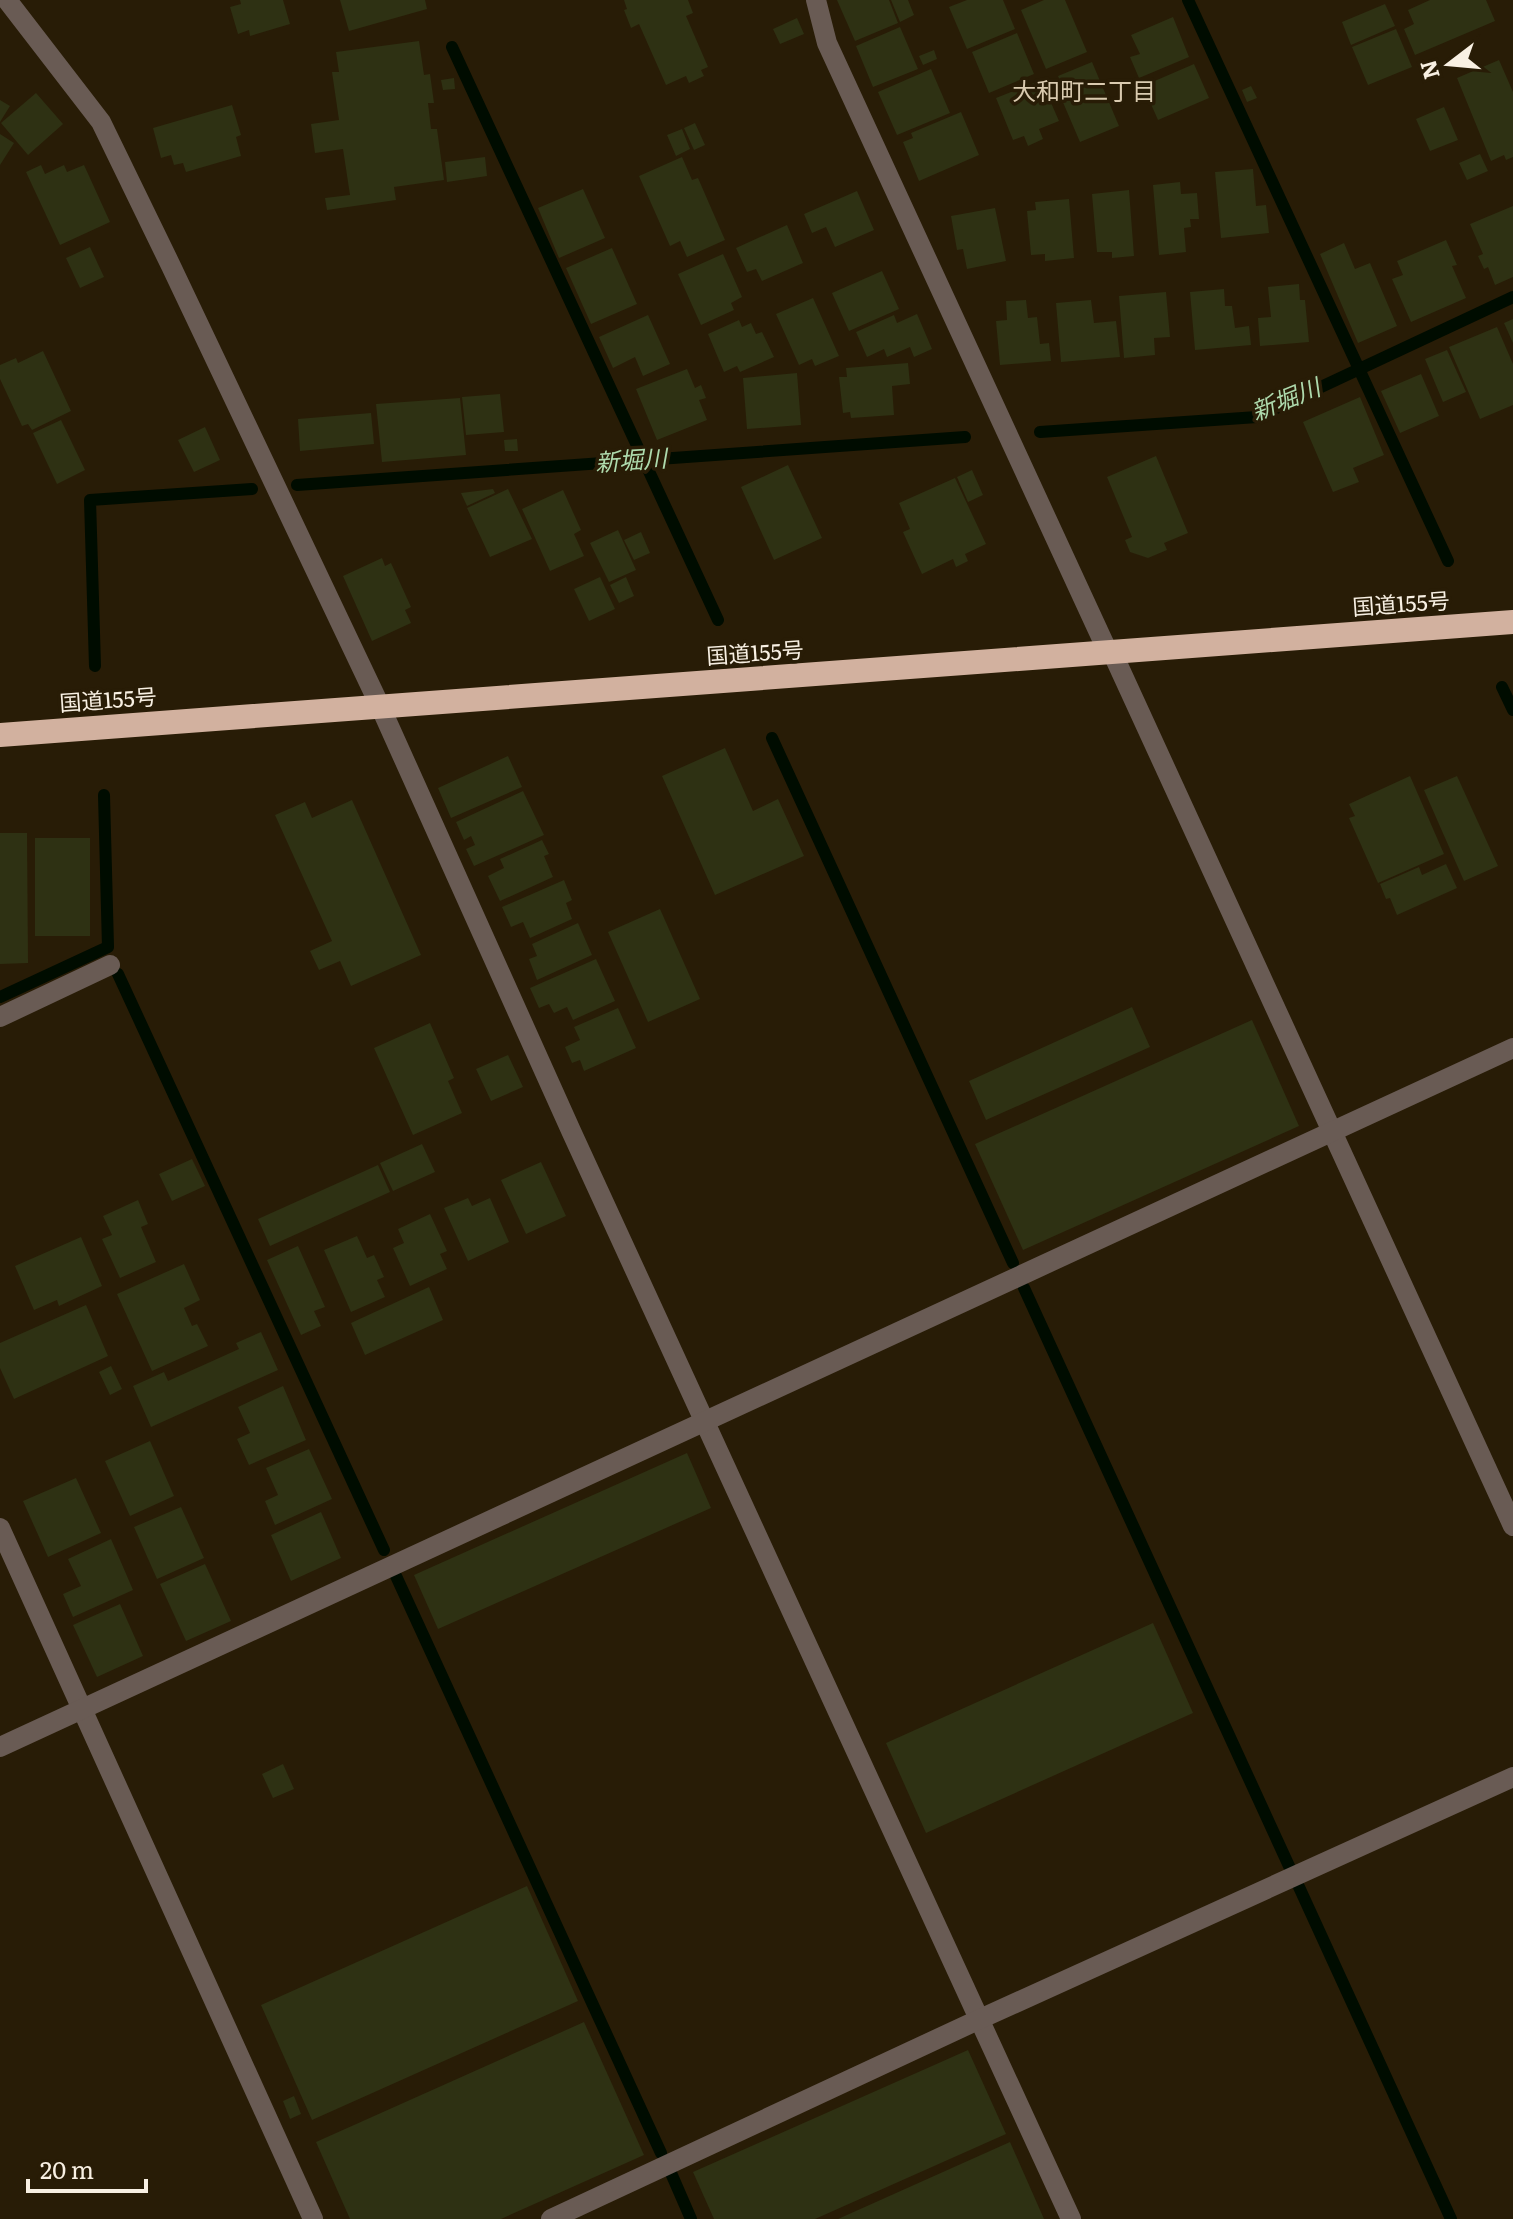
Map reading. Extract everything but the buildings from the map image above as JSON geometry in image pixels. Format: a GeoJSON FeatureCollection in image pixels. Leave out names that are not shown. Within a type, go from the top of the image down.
{"type":"FeatureCollection","features":[{"type":"Feature","properties":{"kind":"highway","name":"国道155号"},"geometry":{"type":"LineString","coordinates":[[0,735],[1513,622]]}},
{"type":"Feature","properties":{"kind":"street"},"geometry":{"type":"LineString","coordinates":[[7,0],[101,122],[380,706],[572,1133],[1071,2219]]}},
{"type":"Feature","properties":{"kind":"street"},"geometry":{"type":"LineString","coordinates":[[816,0],[827,43],[1513,1526]]}},
{"type":"Feature","properties":{"kind":"street"},"geometry":{"type":"LineString","coordinates":[[0,1017],[110,965]]}},
{"type":"Feature","properties":{"kind":"street"},"geometry":{"type":"LineString","coordinates":[[0,1747],[1513,1048]]}},
{"type":"Feature","properties":{"kind":"street"},"geometry":{"type":"LineString","coordinates":[[0,1528],[313,2219]]}},
{"type":"Feature","properties":{"kind":"street"},"geometry":{"type":"LineString","coordinates":[[551,2219],[980,2019],[1513,1777]]}},
{"type":"Feature","properties":{"kind":"waterway"},"geometry":{"type":"LineString","coordinates":[[1188,0],[1448,561]]}},
{"type":"Feature","properties":{"kind":"waterway"},"geometry":{"type":"LineString","coordinates":[[452,47],[718,620]]}},
{"type":"Feature","properties":{"kind":"waterway","name":"新堀川"},"geometry":{"type":"LineString","coordinates":[[1040,432],[1257,417],[1513,297]]}},
{"type":"Feature","properties":{"kind":"waterway","name":"新堀川"},"geometry":{"type":"LineString","coordinates":[[297,485],[965,437]]}},
{"type":"Feature","properties":{"kind":"waterway"},"geometry":{"type":"LineString","coordinates":[[95,666],[90,500],[252,489]]}},
{"type":"Feature","properties":{"kind":"waterway"},"geometry":{"type":"LineString","coordinates":[[1502,687],[1513,710]]}},
{"type":"Feature","properties":{"kind":"waterway"},"geometry":{"type":"LineString","coordinates":[[772,738],[1013,1263]]}},
{"type":"Feature","properties":{"kind":"waterway"},"geometry":{"type":"LineString","coordinates":[[0,997],[108,947],[104,795]]}},
{"type":"Feature","properties":{"kind":"waterway"},"geometry":{"type":"LineString","coordinates":[[118,974],[384,1550]]}},
{"type":"Feature","properties":{"kind":"waterway"},"geometry":{"type":"LineString","coordinates":[[1024,1288],[1289,1866]]}},
{"type":"Feature","properties":{"kind":"waterway"},"geometry":{"type":"LineString","coordinates":[[396,1576],[661,2153]]}},
{"type":"Feature","properties":{"kind":"waterway"},"geometry":{"type":"LineString","coordinates":[[1299,1887],[1451,2219]]}},
{"type":"Feature","properties":{"kind":"waterway"},"geometry":{"type":"LineString","coordinates":[[671,2173],[691,2219]]}},
{"type":"Feature","properties":{"kind":"district","name":"大和町二丁目"},"geometry":{"type":"Point","coordinates":[1084,92]}}]}
